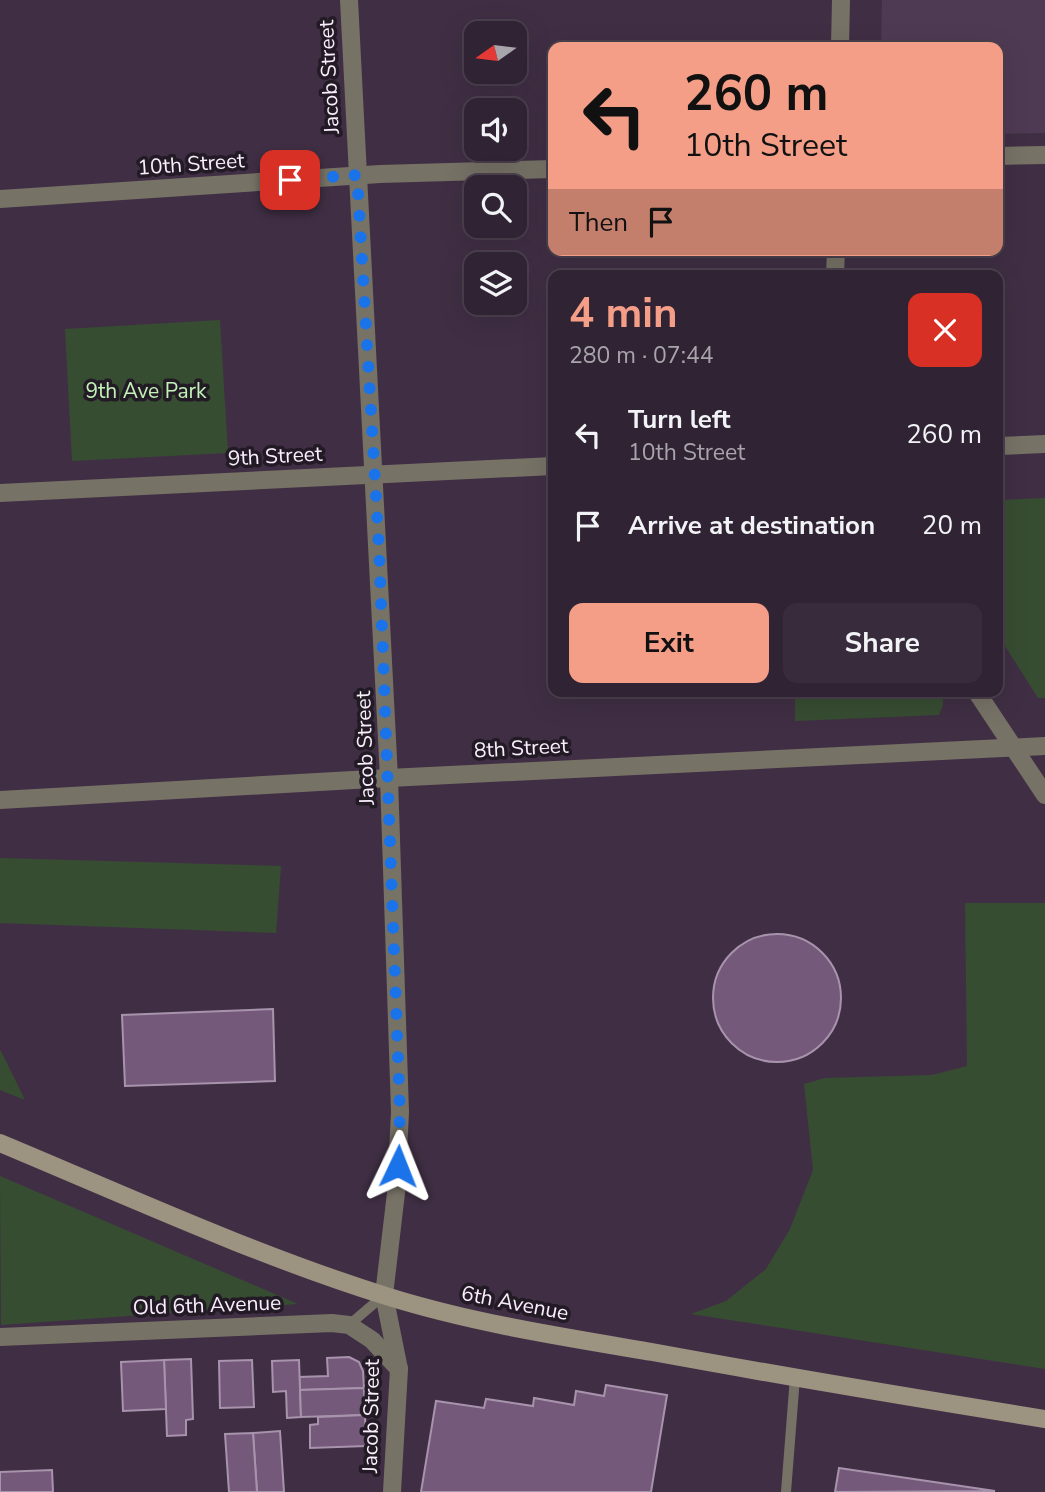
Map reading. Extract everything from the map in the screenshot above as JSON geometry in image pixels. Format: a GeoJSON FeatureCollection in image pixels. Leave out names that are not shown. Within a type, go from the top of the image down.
{"type":"FeatureCollection","features":[{"type":"Feature","properties":{"kind":"main road","name":"6th Avenue"},"geometry":{"type":"LineString","coordinates":[[0,1143],[253,1248],[384,1296],[440,1311],[530,1331],[1045,1419]]}},
{"type":"Feature","properties":{"kind":"street","name":"Jacob Street"},"geometry":{"type":"LineString","coordinates":[[349,0],[389,778],[400,1112],[396,1193],[384,1296],[399,1369],[392,1492]]}},
{"type":"Feature","properties":{"kind":"street"},"geometry":{"type":"LineString","coordinates":[[840,42],[841,0]]}},
{"type":"Feature","properties":{"kind":"street"},"geometry":{"type":"LineString","coordinates":[[1003,156],[1045,155]]}},
{"type":"Feature","properties":{"kind":"street","name":"10th Street"},"geometry":{"type":"LineString","coordinates":[[0,199],[357,175],[548,169]]}},
{"type":"Feature","properties":{"kind":"street"},"geometry":{"type":"LineString","coordinates":[[1003,446],[1045,444]]}},
{"type":"Feature","properties":{"kind":"street","name":"9th Street"},"geometry":{"type":"LineString","coordinates":[[0,493],[548,466]]}},
{"type":"Feature","properties":{"kind":"street"},"geometry":{"type":"LineString","coordinates":[[980,697],[1045,795]]}},
{"type":"Feature","properties":{"kind":"street","name":"8th Street"},"geometry":{"type":"LineString","coordinates":[[0,800],[1045,746]]}},
{"type":"Feature","properties":{"kind":"street","name":"Old 6th Avenue"},"geometry":{"type":"LineString","coordinates":[[0,1337],[332,1323],[349,1325]]}},
{"type":"Feature","properties":{"kind":"street"},"geometry":{"type":"LineString","coordinates":[[349,1325],[372,1340],[399,1369]]}},
{"type":"Feature","properties":{"kind":"lane"},"geometry":{"type":"LineString","coordinates":[[349,1325],[384,1296]]}},
{"type":"Feature","properties":{"kind":"lane"},"geometry":{"type":"LineString","coordinates":[[786,1492],[795,1377]]}},
{"type":"Feature","properties":{"kind":"shaded area"},"geometry":{"type":"Polygon","coordinates":[[[882,0],[1045,0],[1045,133],[1003,134],[1003,42],[881,42],[882,0]]]}},
{"type":"Feature","properties":{"kind":"green space","name":"9th Ave Park"},"geometry":{"type":"Polygon","coordinates":[[[220,320],[228,453],[72,461],[65,329],[220,320]]]}},
{"type":"Feature","properties":{"kind":"green space"},"geometry":{"type":"Polygon","coordinates":[[[1045,498],[1045,698],[1038,698],[1003,643],[1003,500],[1045,498]]]}},
{"type":"Feature","properties":{"kind":"green space"},"geometry":{"type":"Polygon","coordinates":[[[795,697],[942,697],[939,715],[795,721],[795,697]]]}},
{"type":"Feature","properties":{"kind":"green space"},"geometry":{"type":"Polygon","coordinates":[[[0,858],[281,866],[276,933],[0,923],[0,858]]]}},
{"type":"Feature","properties":{"kind":"green space"},"geometry":{"type":"Polygon","coordinates":[[[965,903],[1045,903],[1045,1369],[691,1314],[726,1301],[766,1269],[790,1229],[813,1170],[804,1084],[825,1078],[932,1075],[967,1066],[965,903]]]}},
{"type":"Feature","properties":{"kind":"green space"},"geometry":{"type":"Polygon","coordinates":[[[1,1051],[25,1100],[0,1090],[1,1051]]]}},
{"type":"Feature","properties":{"kind":"green space"},"geometry":{"type":"Polygon","coordinates":[[[0,1176],[298,1304],[1,1325],[0,1176]]]}},
{"type":"Feature","properties":{"kind":"building"},"geometry":{"type":"Polygon","coordinates":[[[777,934],[801,939],[822,953],[836,974],[841,998],[836,1022],[822,1043],[801,1057],[777,1062],[753,1057],[732,1043],[718,1022],[713,998],[718,974],[732,953],[753,939],[777,934]]]}},
{"type":"Feature","properties":{"kind":"building"},"geometry":{"type":"Polygon","coordinates":[[[273,1009],[275,1081],[125,1086],[122,1015],[273,1009]]]}},
{"type":"Feature","properties":{"kind":"building"},"geometry":{"type":"Polygon","coordinates":[[[349,1357],[359,1362],[363,1371],[364,1388],[300,1390],[299,1377],[328,1376],[327,1358],[349,1357]]]}},
{"type":"Feature","properties":{"kind":"building"},"geometry":{"type":"Polygon","coordinates":[[[191,1359],[193,1419],[186,1420],[186,1435],[167,1436],[164,1360],[191,1359]]]}},
{"type":"Feature","properties":{"kind":"building"},"geometry":{"type":"Polygon","coordinates":[[[164,1360],[166,1409],[123,1411],[121,1362],[164,1360]]]}},
{"type":"Feature","properties":{"kind":"building"},"geometry":{"type":"Polygon","coordinates":[[[252,1360],[254,1407],[220,1408],[219,1361],[252,1360]]]}},
{"type":"Feature","properties":{"kind":"building"},"geometry":{"type":"Polygon","coordinates":[[[299,1360],[301,1417],[287,1418],[286,1391],[273,1392],[272,1361],[299,1360]]]}},
{"type":"Feature","properties":{"kind":"building"},"geometry":{"type":"Polygon","coordinates":[[[606,1385],[667,1395],[651,1492],[421,1492],[436,1401],[484,1408],[486,1399],[533,1406],[534,1398],[574,1405],[576,1391],[604,1396],[606,1385]]]}},
{"type":"Feature","properties":{"kind":"building"},"geometry":{"type":"Polygon","coordinates":[[[364,1388],[365,1415],[301,1417],[300,1390],[364,1388]]]}},
{"type":"Feature","properties":{"kind":"building"},"geometry":{"type":"Polygon","coordinates":[[[365,1415],[366,1446],[310,1448],[310,1425],[318,1424],[318,1417],[365,1415]]]}},
{"type":"Feature","properties":{"kind":"building"},"geometry":{"type":"Polygon","coordinates":[[[280,1431],[284,1492],[257,1492],[253,1433],[280,1431]]]}},
{"type":"Feature","properties":{"kind":"building"},"geometry":{"type":"Polygon","coordinates":[[[253,1433],[257,1492],[229,1492],[225,1434],[253,1433]]]}},
{"type":"Feature","properties":{"kind":"building"},"geometry":{"type":"Polygon","coordinates":[[[839,1468],[995,1491],[835,1492],[839,1468]]]}},
{"type":"Feature","properties":{"kind":"building"},"geometry":{"type":"Polygon","coordinates":[[[52,1470],[53,1492],[0,1492],[0,1472],[52,1470]]]}},
{"type":"Feature","properties":{"kind":"route"},"geometry":{"type":"LineString","coordinates":[[290,180],[357,175],[387,728],[400,1112],[398,1166]]}}]}
